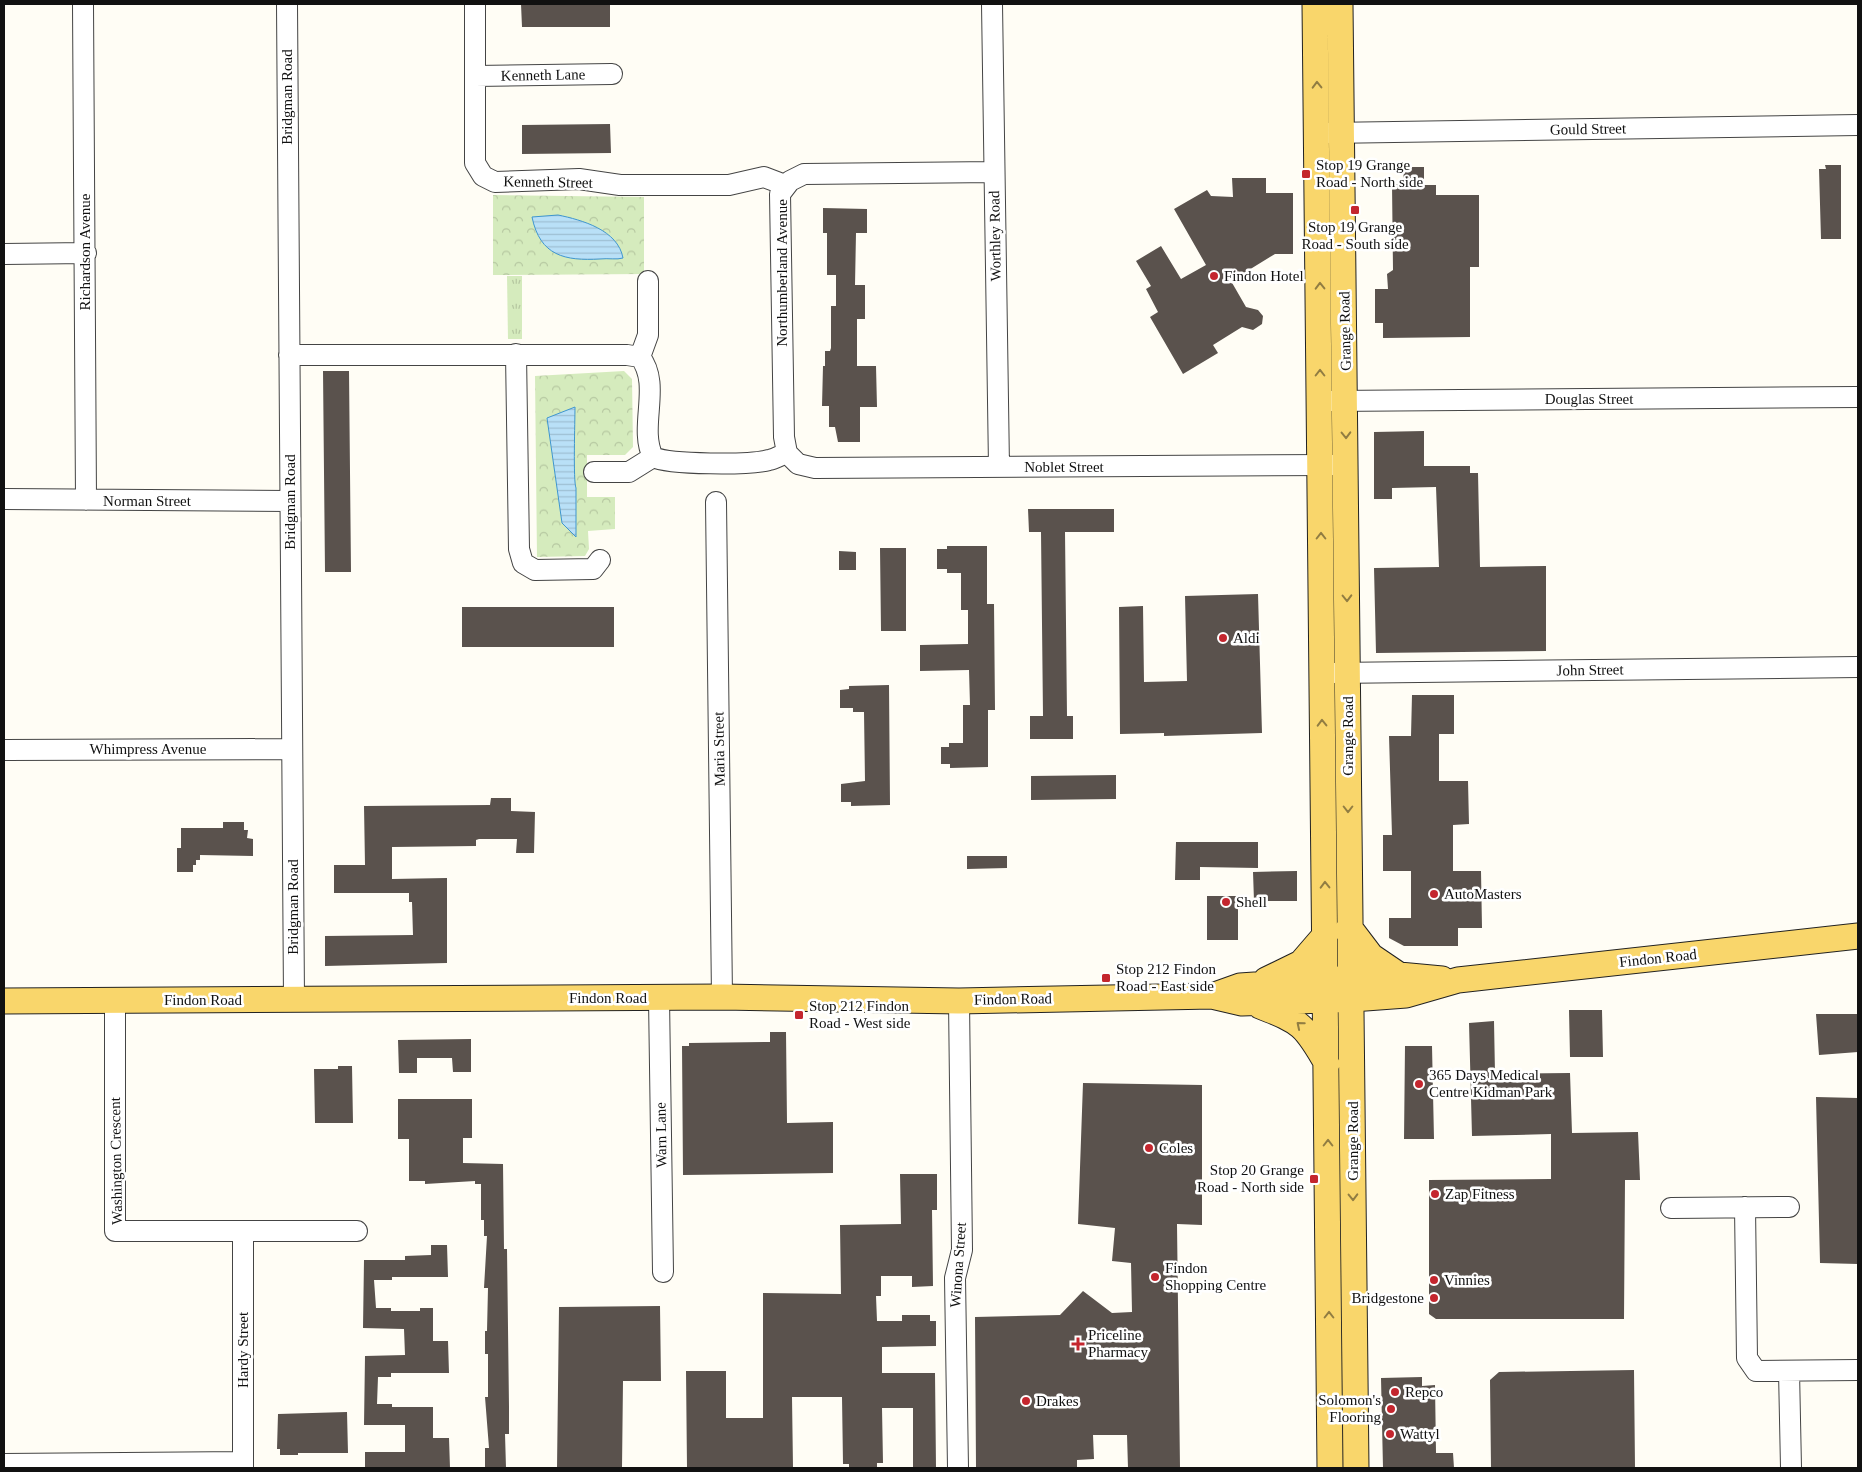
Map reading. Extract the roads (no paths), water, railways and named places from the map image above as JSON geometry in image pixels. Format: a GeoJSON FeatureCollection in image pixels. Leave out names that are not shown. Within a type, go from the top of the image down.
{"type":"FeatureCollection","features":[{"type":"Feature","properties":{"kind":"main road","name":"Grange Road"},"geometry":{"type":"LineString","coordinates":[[1316,4],[1322,672],[1337,930],[1351,989],[1356,1468]]}},
{"type":"Feature","properties":{"kind":"main road","name":"Grange Road"},"geometry":{"type":"LineString","coordinates":[[1330,1468],[1326,991],[1337,930],[1348,673],[1340,4]]}},
{"type":"Feature","properties":{"kind":"main road"},"geometry":{"type":"LineString","coordinates":[[1327,1065],[1302,1026],[1255,994],[1300,963],[1337,930],[1402,985],[1373,1015],[1352,1043]]}},
{"type":"Feature","properties":{"kind":"main road","name":"Findon Road"},"geometry":{"type":"LineString","coordinates":[[4,1002],[722,997],[959,1001],[1212,996],[1240,986],[1255,994],[1402,985],[1858,936]]}},
{"type":"Feature","properties":{"kind":"main road"},"geometry":{"type":"LineString","coordinates":[[1329,1350],[1354,1343]]}},
{"type":"Feature","properties":{"kind":"main road"},"geometry":{"type":"LineString","coordinates":[[1329,1350],[1355,1370]]}},
{"type":"Feature","properties":{"kind":"street","name":"Richardson Avenue"},"geometry":{"type":"LineString","coordinates":[[83,4],[86,500]]}},
{"type":"Feature","properties":{"kind":"street","name":"Bridgman Road"},"geometry":{"type":"LineString","coordinates":[[287,4],[294,1000]]}},
{"type":"Feature","properties":{"kind":"street","name":"Kenneth Street"},"geometry":{"type":"LineString","coordinates":[[475,4],[475,162],[483,176],[495,182],[579,179],[620,185],[729,185],[764,176],[785,185]]}},
{"type":"Feature","properties":{"kind":"street","name":"Worthley Road"},"geometry":{"type":"LineString","coordinates":[[992,4],[999,467]]}},
{"type":"Feature","properties":{"kind":"street","name":"Kenneth Lane"},"geometry":{"type":"LineString","coordinates":[[475,76],[612,74]]}},
{"type":"Feature","properties":{"kind":"street","name":"Gould Street"},"geometry":{"type":"LineString","coordinates":[[1318,134],[1858,125]]}},
{"type":"Feature","properties":{"kind":"street","name":"Northumberland Avenue"},"geometry":{"type":"LineString","coordinates":[[787,453],[784,437],[780,194],[785,185],[804,174],[994,172]]}},
{"type":"Feature","properties":{"kind":"street"},"geometry":{"type":"LineString","coordinates":[[4,254],[86,253]]}},
{"type":"Feature","properties":{"kind":"street"},"geometry":{"type":"LineString","coordinates":[[640,357],[648,335],[648,281]]}},
{"type":"Feature","properties":{"kind":"street"},"geometry":{"type":"LineString","coordinates":[[289,355],[516,354],[627,355],[640,357],[646,365],[649,376],[648,444],[653,457]]}},
{"type":"Feature","properties":{"kind":"street"},"geometry":{"type":"LineString","coordinates":[[516,354],[519,549],[522,564],[535,570],[593,569],[600,560]]}},
{"type":"Feature","properties":{"kind":"street","name":"Douglas Street"},"geometry":{"type":"LineString","coordinates":[[1320,401],[1858,397]]}},
{"type":"Feature","properties":{"kind":"street"},"geometry":{"type":"LineString","coordinates":[[594,472],[629,472],[653,457],[672,463],[755,462],[769,460],[787,453]]}},
{"type":"Feature","properties":{"kind":"street","name":"Noblet Street"},"geometry":{"type":"LineString","coordinates":[[787,453],[798,464],[816,468],[1346,465]]}},
{"type":"Feature","properties":{"kind":"street","name":"Norman Street"},"geometry":{"type":"LineString","coordinates":[[4,499],[290,501]]}},
{"type":"Feature","properties":{"kind":"street","name":"Maria Street"},"geometry":{"type":"LineString","coordinates":[[716,502],[722,997]]}},
{"type":"Feature","properties":{"kind":"street","name":"John Street"},"geometry":{"type":"LineString","coordinates":[[1322,672],[1858,667]]}},
{"type":"Feature","properties":{"kind":"street","name":"Whimpress Avenue"},"geometry":{"type":"LineString","coordinates":[[4,750],[292,749]]}},
{"type":"Feature","properties":{"kind":"street","name":"Warn Lane"},"geometry":{"type":"LineString","coordinates":[[659,998],[663,1272]]}},
{"type":"Feature","properties":{"kind":"street","name":"Washington Crescent"},"geometry":{"type":"LineString","coordinates":[[115,1001],[116,1231],[357,1230]]}},
{"type":"Feature","properties":{"kind":"street","name":"Winona Street"},"geometry":{"type":"LineString","coordinates":[[958,1468],[954,1278],[962,1250],[959,1001]]}},
{"type":"Feature","properties":{"kind":"street"},"geometry":{"type":"LineString","coordinates":[[1745,1207],[1747,1358],[1756,1371],[1858,1370]]}},
{"type":"Feature","properties":{"kind":"street"},"geometry":{"type":"LineString","coordinates":[[1671,1208],[1789,1207]]}},
{"type":"Feature","properties":{"kind":"street","name":"Hardy Street"},"geometry":{"type":"LineString","coordinates":[[243,1231],[243,1465]]}},
{"type":"Feature","properties":{"kind":"street"},"geometry":{"type":"LineString","coordinates":[[1789,1371],[1791,1468]]}},
{"type":"Feature","properties":{"kind":"street"},"geometry":{"type":"LineString","coordinates":[[4,1464],[243,1465]]}},
{"type":"Feature","properties":{"kind":"water"},"geometry":{"type":"Polygon","coordinates":[[[558,215],[588,223],[607,233],[620,248],[623,258],[576,259],[565,257],[548,248],[541,240],[532,217],[558,215]]]}},
{"type":"Feature","properties":{"kind":"water"},"geometry":{"type":"Polygon","coordinates":[[[575,407],[576,537],[562,523],[547,418],[575,407]]]}},
{"type":"Feature","properties":{"kind":"place","name":"Stop 19 Grange Road - North side"},"geometry":{"type":"Point","coordinates":[1306,174]}},
{"type":"Feature","properties":{"kind":"place","name":"Stop 19 Grange Road - South side"},"geometry":{"type":"Point","coordinates":[1355,210]}},
{"type":"Feature","properties":{"kind":"place","name":"Findon Hotel"},"geometry":{"type":"Point","coordinates":[1214,276]}},
{"type":"Feature","properties":{"kind":"place","name":"Aldi"},"geometry":{"type":"Point","coordinates":[1223,638]}},
{"type":"Feature","properties":{"kind":"place","name":"AutoMasters"},"geometry":{"type":"Point","coordinates":[1434,894]}},
{"type":"Feature","properties":{"kind":"place","name":"Shell"},"geometry":{"type":"Point","coordinates":[1226,902]}},
{"type":"Feature","properties":{"kind":"place","name":"Stop 212 Findon Road - East side"},"geometry":{"type":"Point","coordinates":[1106,978]}},
{"type":"Feature","properties":{"kind":"place","name":"Stop 212 Findon Road - West side"},"geometry":{"type":"Point","coordinates":[799,1015]}},
{"type":"Feature","properties":{"kind":"place","name":"365 Days Medical Centre Kidman Park"},"geometry":{"type":"Point","coordinates":[1419,1084]}},
{"type":"Feature","properties":{"kind":"place","name":"Coles"},"geometry":{"type":"Point","coordinates":[1149,1148]}},
{"type":"Feature","properties":{"kind":"place","name":"Stop 20 Grange Road - North side"},"geometry":{"type":"Point","coordinates":[1314,1179]}},
{"type":"Feature","properties":{"kind":"place","name":"Zap Fitness"},"geometry":{"type":"Point","coordinates":[1435,1194]}},
{"type":"Feature","properties":{"kind":"place","name":"Findon Shopping Centre"},"geometry":{"type":"Point","coordinates":[1155,1277]}},
{"type":"Feature","properties":{"kind":"place","name":"Vinnies"},"geometry":{"type":"Point","coordinates":[1434,1280]}},
{"type":"Feature","properties":{"kind":"place","name":"Bridgestone"},"geometry":{"type":"Point","coordinates":[1434,1298]}},
{"type":"Feature","properties":{"kind":"place","name":"Priceline Pharmacy"},"geometry":{"type":"Point","coordinates":[1078,1344]}},
{"type":"Feature","properties":{"kind":"place","name":"Repco"},"geometry":{"type":"Point","coordinates":[1395,1392]}},
{"type":"Feature","properties":{"kind":"place","name":"Drakes"},"geometry":{"type":"Point","coordinates":[1026,1401]}},
{"type":"Feature","properties":{"kind":"place","name":"Solomon's Flooring"},"geometry":{"type":"Point","coordinates":[1391,1409]}},
{"type":"Feature","properties":{"kind":"place","name":"Wattyl"},"geometry":{"type":"Point","coordinates":[1390,1434]}}]}
